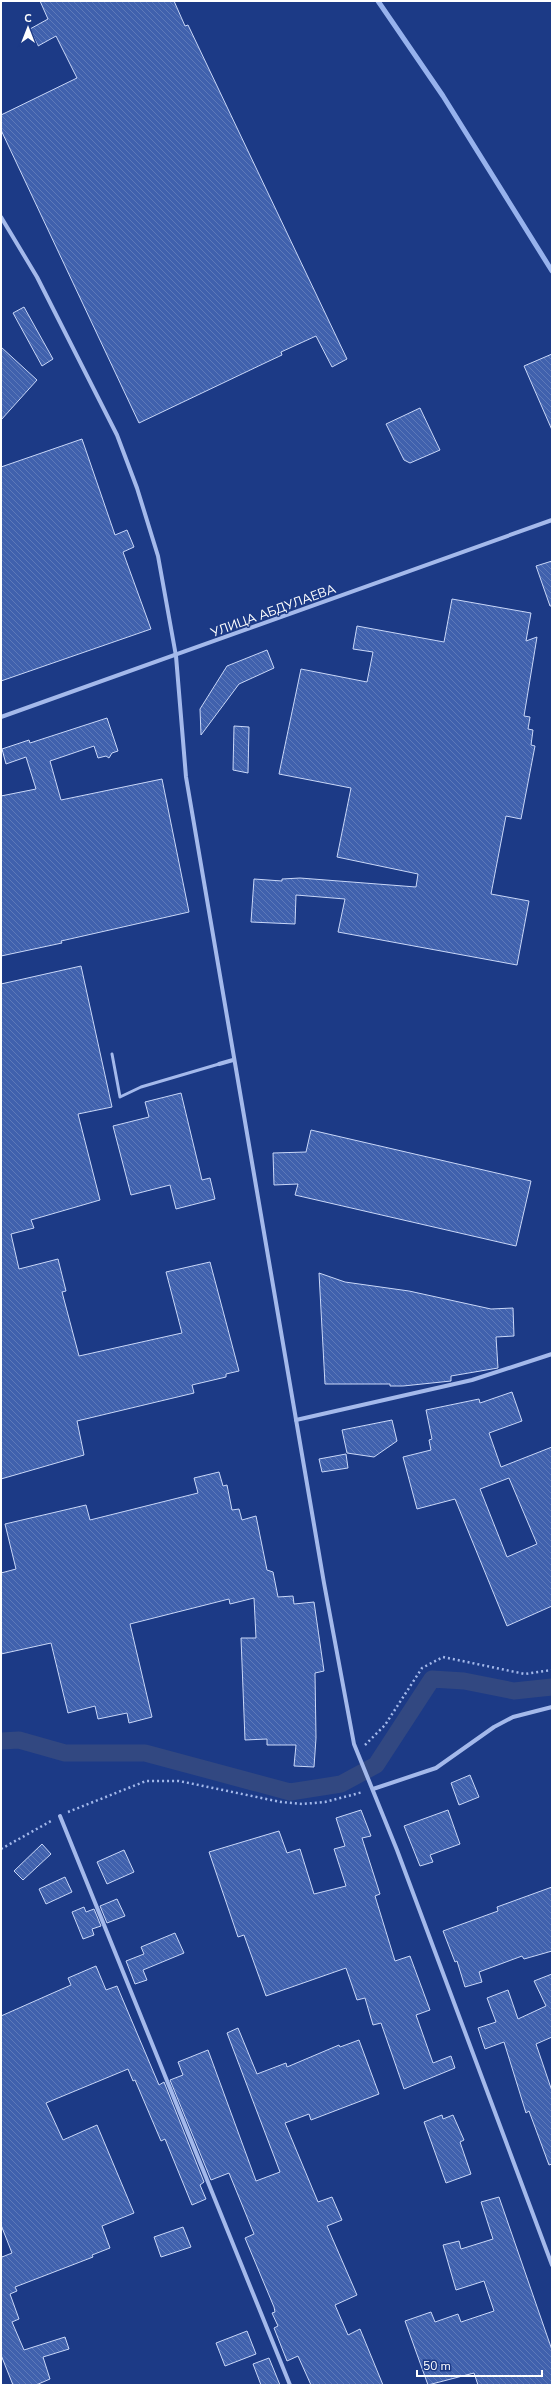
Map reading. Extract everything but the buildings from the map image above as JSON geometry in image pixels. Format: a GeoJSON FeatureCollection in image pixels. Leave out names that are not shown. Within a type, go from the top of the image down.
{"type":"FeatureCollection","features":[{"type":"Feature","properties":{"kind":"street"},"geometry":{"type":"LineString","coordinates":[[1,217],[37,277],[117,435],[137,488],[158,556],[176,656],[186,778],[233,1060],[324,1583],[358,1755],[373,1789],[552,2264]]}},
{"type":"Feature","properties":{"kind":"street","name":"УЛИЦА АБДУЛАЕВА"},"geometry":{"type":"LineString","coordinates":[[1,717],[176,656],[552,520]]}},
{"type":"Feature","properties":{"kind":"street"},"geometry":{"type":"LineString","coordinates":[[219,1064],[233,1060]]}},
{"type":"Feature","properties":{"kind":"street"},"geometry":{"type":"LineString","coordinates":[[296,1420],[472,1380],[552,1354]]}},
{"type":"Feature","properties":{"kind":"street"},"geometry":{"type":"LineString","coordinates":[[373,1789],[436,1768],[494,1727],[514,1717],[552,1706]]}},
{"type":"Feature","properties":{"kind":"street"},"geometry":{"type":"LineString","coordinates":[[60,1816],[290,2385]]}},
{"type":"Feature","properties":{"kind":"lane"},"geometry":{"type":"LineString","coordinates":[[112,1054],[120,1097],[141,1087],[219,1064]]}},
{"type":"Feature","properties":{"kind":"path"},"geometry":{"type":"LineString","coordinates":[[358,1755],[385,1724],[422,1668],[444,1656],[525,1674],[552,1670]]}},
{"type":"Feature","properties":{"kind":"path"},"geometry":{"type":"LineString","coordinates":[[1,1848],[60,1816],[146,1781],[180,1781],[281,1802],[302,1804],[325,1802],[373,1789]]}},
{"type":"Feature","properties":{"kind":"waterway"},"geometry":{"type":"LineString","coordinates":[[378,1],[443,96],[552,271]]}},
{"type":"Feature","properties":{"kind":"waterway"},"geometry":{"type":"LineString","coordinates":[[1,1741],[19,1740],[65,1753],[145,1753],[290,1792],[341,1784],[376,1765],[432,1679],[464,1681],[514,1691],[552,1687]]}}]}
